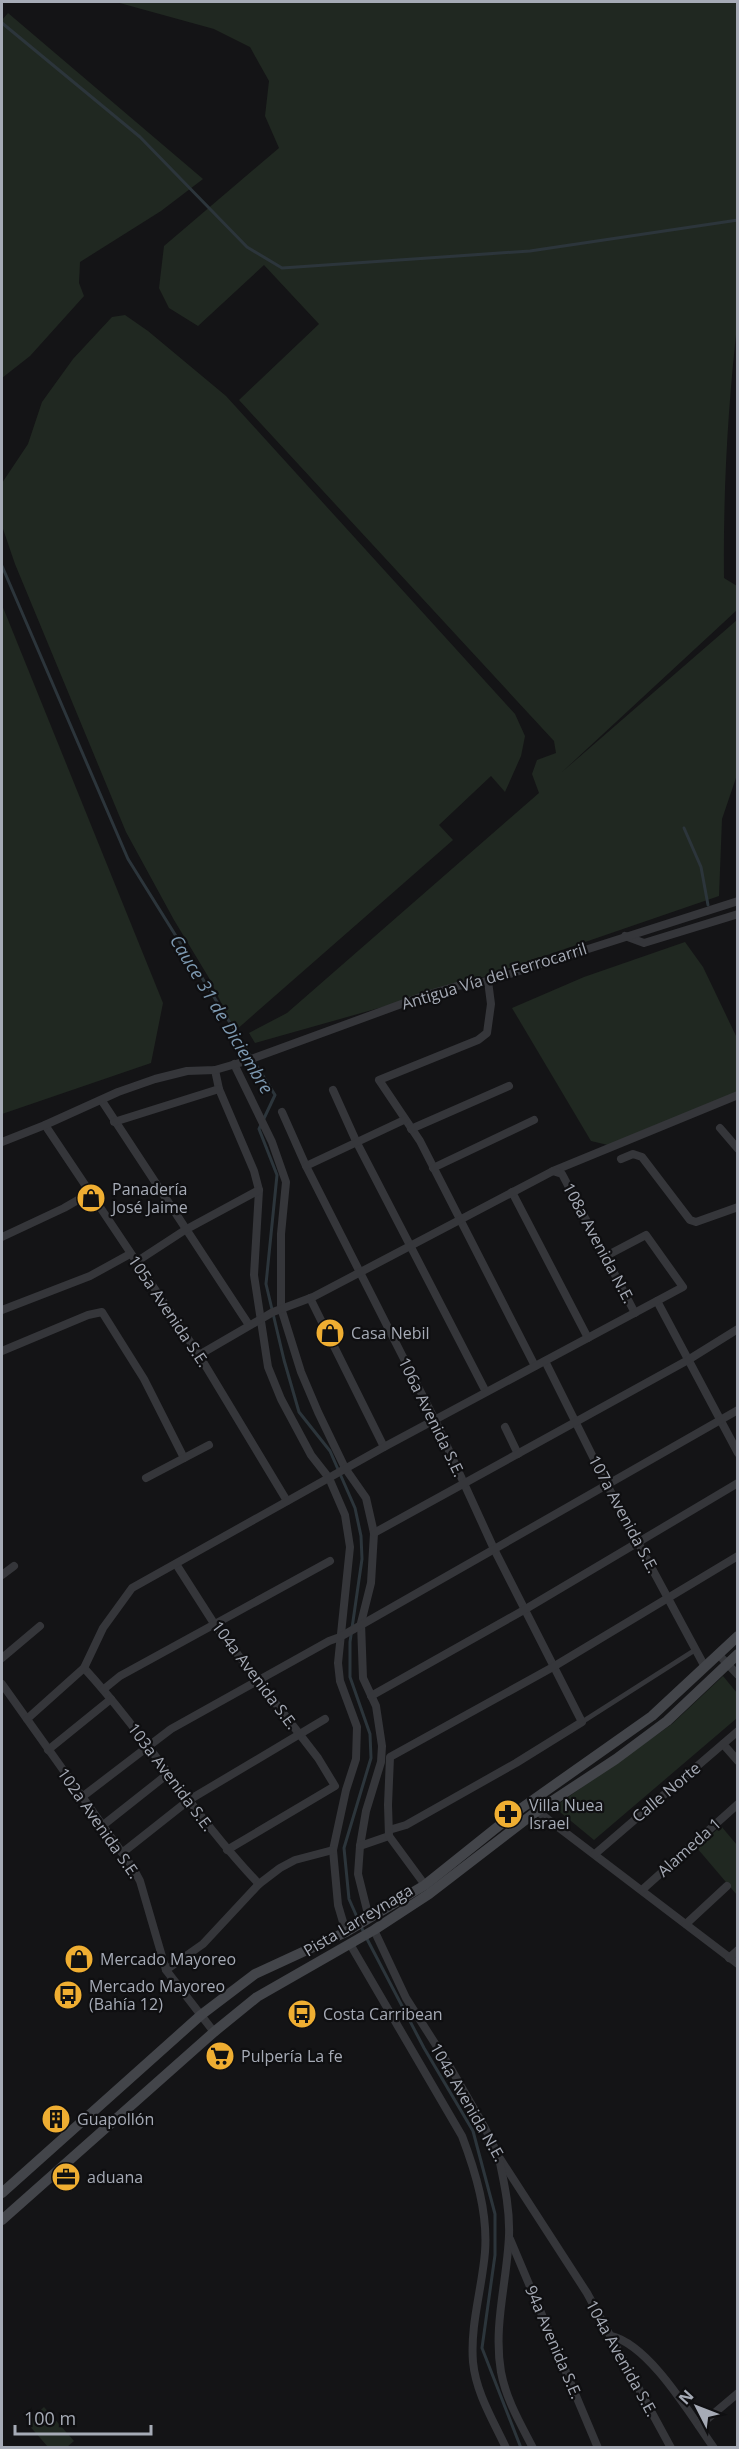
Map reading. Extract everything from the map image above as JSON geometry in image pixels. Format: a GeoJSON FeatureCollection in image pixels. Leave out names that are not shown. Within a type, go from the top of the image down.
{"type":"FeatureCollection","features":[{"type":"Feature","properties":{"kind":"main road","name":"Pista Larreynaga"},"geometry":{"type":"LineString","coordinates":[[2,2193],[201,2015],[255,1974],[348,1931],[425,1885],[516,1812],[644,1723],[738,1636]]}},
{"type":"Feature","properties":{"kind":"main road","name":"Pista Larreynaga"},"geometry":{"type":"LineString","coordinates":[[2,2220],[213,2032],[257,1997],[352,1943],[429,1894],[537,1811],[629,1750],[668,1721],[738,1654]]}},
{"type":"Feature","properties":{"kind":"street","name":"Antigua Vía del Ferrocarril"},"geometry":{"type":"LineString","coordinates":[[2,1142],[102,1101],[118,1092],[155,1079],[187,1071],[216,1070],[426,995],[457,986],[488,981],[738,901]]}},
{"type":"Feature","properties":{"kind":"street"},"geometry":{"type":"LineString","coordinates":[[625,936],[644,944],[738,914]]}},
{"type":"Feature","properties":{"kind":"street"},"geometry":{"type":"LineString","coordinates":[[488,981],[491,1004],[488,1033],[478,1040],[379,1080],[433,1168],[535,1366]]}},
{"type":"Feature","properties":{"kind":"street"},"geometry":{"type":"LineString","coordinates":[[231,1065],[264,1126],[286,1182],[281,1234],[281,1308],[314,1402],[344,1469],[366,1498],[374,1533],[371,1582],[338,1663],[340,1681],[357,1727],[356,1759],[346,1790],[333,1850],[338,1905],[348,1931]]}},
{"type":"Feature","properties":{"kind":"street"},"geometry":{"type":"LineString","coordinates":[[216,1070],[219,1089],[254,1171],[259,1190],[254,1275],[268,1367],[281,1399],[311,1455],[330,1477],[345,1515],[350,1547],[351,1630],[363,1678],[376,1706],[382,1746],[381,1762],[366,1811],[360,1846],[358,1874],[368,1919]]}},
{"type":"Feature","properties":{"kind":"street"},"geometry":{"type":"LineString","coordinates":[[411,1129],[509,1086]]}},
{"type":"Feature","properties":{"kind":"street"},"geometry":{"type":"LineString","coordinates":[[114,1122],[219,1089]]}},
{"type":"Feature","properties":{"kind":"street"},"geometry":{"type":"LineString","coordinates":[[333,1090],[356,1141],[486,1392]]}},
{"type":"Feature","properties":{"kind":"street"},"geometry":{"type":"LineString","coordinates":[[199,1355],[281,1308],[310,1298],[360,1273],[553,1171],[738,1095]]}},
{"type":"Feature","properties":{"kind":"street"},"geometry":{"type":"LineString","coordinates":[[102,1101],[249,1325]]}},
{"type":"Feature","properties":{"kind":"street","name":"106a Avenida S.E."},"geometry":{"type":"LineString","coordinates":[[282,1112],[306,1166],[435,1420],[494,1549],[582,1722]]}},
{"type":"Feature","properties":{"kind":"street"},"geometry":{"type":"LineString","coordinates":[[306,1166],[404,1120]]}},
{"type":"Feature","properties":{"kind":"street"},"geometry":{"type":"LineString","coordinates":[[433,1168],[534,1120]]}},
{"type":"Feature","properties":{"kind":"street","name":"105a Avenida S.E."},"geometry":{"type":"LineString","coordinates":[[45,1125],[199,1355],[287,1501]]}},
{"type":"Feature","properties":{"kind":"street"},"geometry":{"type":"LineString","coordinates":[[720,1128],[738,1149]]}},
{"type":"Feature","properties":{"kind":"street"},"geometry":{"type":"LineString","coordinates":[[621,1159],[633,1154],[642,1157],[690,1220],[696,1222],[738,1207]]}},
{"type":"Feature","properties":{"kind":"street","name":"108a Avenida N.E."},"geometry":{"type":"LineString","coordinates":[[553,1171],[562,1174],[635,1312]]}},
{"type":"Feature","properties":{"kind":"street"},"geometry":{"type":"LineString","coordinates":[[136,1262],[185,1230],[259,1190]]}},
{"type":"Feature","properties":{"kind":"street"},"geometry":{"type":"LineString","coordinates":[[512,1192],[588,1338]]}},
{"type":"Feature","properties":{"kind":"street"},"geometry":{"type":"LineString","coordinates":[[2,1237],[90,1193]]}},
{"type":"Feature","properties":{"kind":"street"},"geometry":{"type":"LineString","coordinates":[[27,1719],[84,1668],[102,1628],[132,1588],[384,1447],[683,1287],[646,1235],[606,1256]]}},
{"type":"Feature","properties":{"kind":"street"},"geometry":{"type":"LineString","coordinates":[[2,1310],[90,1276],[130,1254]]}},
{"type":"Feature","properties":{"kind":"street"},"geometry":{"type":"LineString","coordinates":[[310,1298],[384,1447]]}},
{"type":"Feature","properties":{"kind":"street"},"geometry":{"type":"LineString","coordinates":[[657,1301],[738,1453]]}},
{"type":"Feature","properties":{"kind":"street"},"geometry":{"type":"LineString","coordinates":[[2,1351],[102,1311],[144,1379],[184,1458]]}},
{"type":"Feature","properties":{"kind":"street"},"geometry":{"type":"LineString","coordinates":[[374,1533],[688,1360],[738,1329]]}},
{"type":"Feature","properties":{"kind":"street","name":"107a Avenida S.E."},"geometry":{"type":"LineString","coordinates":[[545,1361],[607,1485],[705,1666]]}},
{"type":"Feature","properties":{"kind":"street"},"geometry":{"type":"LineString","coordinates":[[82,1797],[171,1729],[351,1630],[738,1410]]}},
{"type":"Feature","properties":{"kind":"street"},"geometry":{"type":"LineString","coordinates":[[505,1427],[518,1454]]}},
{"type":"Feature","properties":{"kind":"street"},"geometry":{"type":"LineString","coordinates":[[146,1478],[209,1445]]}},
{"type":"Feature","properties":{"kind":"street"},"geometry":{"type":"LineString","coordinates":[[371,1696],[524,1610],[738,1483]]}},
{"type":"Feature","properties":{"kind":"street"},"geometry":{"type":"LineString","coordinates":[[390,1757],[553,1667],[670,1599],[738,1556]]}},
{"type":"Feature","properties":{"kind":"street"},"geometry":{"type":"LineString","coordinates":[[104,1689],[120,1676],[330,1561]]}},
{"type":"Feature","properties":{"kind":"street","name":"104a Avenida S.E."},"geometry":{"type":"LineString","coordinates":[[176,1564],[215,1625],[318,1758],[335,1786],[227,1850]]}},
{"type":"Feature","properties":{"kind":"street"},"geometry":{"type":"LineString","coordinates":[[2,1575],[14,1566]]}},
{"type":"Feature","properties":{"kind":"street"},"geometry":{"type":"LineString","coordinates":[[2,1658],[40,1626]]}},
{"type":"Feature","properties":{"kind":"street"},"geometry":{"type":"LineString","coordinates":[[360,1846],[416,1819],[516,1763],[695,1650]]}},
{"type":"Feature","properties":{"kind":"street"},"geometry":{"type":"LineString","coordinates":[[718,1654],[738,1675]]}},
{"type":"Feature","properties":{"kind":"street","name":"103a Avenida S.E."},"geometry":{"type":"LineString","coordinates":[[84,1668],[104,1689],[227,1850],[260,1884]]}},
{"type":"Feature","properties":{"kind":"street","name":"102a Avenida S.E."},"geometry":{"type":"LineString","coordinates":[[2,1684],[140,1881],[165,1971],[213,2032]]}},
{"type":"Feature","properties":{"kind":"street"},"geometry":{"type":"LineString","coordinates":[[48,1750],[111,1699]]}},
{"type":"Feature","properties":{"kind":"street"},"geometry":{"type":"LineString","coordinates":[[122,1853],[189,1800],[326,1719]]}},
{"type":"Feature","properties":{"kind":"street","name":"Calle Norte"},"geometry":{"type":"LineString","coordinates":[[595,1854],[738,1731]]}},
{"type":"Feature","properties":{"kind":"street"},"geometry":{"type":"LineString","coordinates":[[723,1744],[738,1761]]}},
{"type":"Feature","properties":{"kind":"street"},"geometry":{"type":"LineString","coordinates":[[382,1746],[390,1757],[389,1833],[425,1885]]}},
{"type":"Feature","properties":{"kind":"street"},"geometry":{"type":"LineString","coordinates":[[102,1826],[169,1773]]}},
{"type":"Feature","properties":{"kind":"street","name":"Alameda 1"},"geometry":{"type":"LineString","coordinates":[[642,1890],[738,1804]]}},
{"type":"Feature","properties":{"kind":"street"},"geometry":{"type":"LineString","coordinates":[[537,1811],[738,1964]]}},
{"type":"Feature","properties":{"kind":"street"},"geometry":{"type":"LineString","coordinates":[[165,1971],[203,1944],[260,1884],[280,1868],[295,1860],[333,1850]]}},
{"type":"Feature","properties":{"kind":"street"},"geometry":{"type":"LineString","coordinates":[[686,1924],[726,1886]]}},
{"type":"Feature","properties":{"kind":"street","name":"104a Avenida N.E."},"geometry":{"type":"LineString","coordinates":[[373,1930],[406,1998],[450,2067],[499,2157],[570,2269]]}},
{"type":"Feature","properties":{"kind":"street"},"geometry":{"type":"LineString","coordinates":[[352,1943],[462,2136],[469,2154],[480,2191],[486,2234],[473,2337],[473,2364],[480,2393],[506,2448]]}},
{"type":"Feature","properties":{"kind":"street"},"geometry":{"type":"LineString","coordinates":[[729,1958],[738,1950]]}},
{"type":"Feature","properties":{"kind":"street"},"geometry":{"type":"LineString","coordinates":[[499,2157],[508,2204],[509,2237],[498,2328],[498,2350],[501,2374],[510,2403],[533,2448]]}},
{"type":"Feature","properties":{"kind":"street","name":"94a Avenida S.E."},"geometry":{"type":"LineString","coordinates":[[509,2237],[598,2448]]}},
{"type":"Feature","properties":{"kind":"street","name":"104a Avenida S.E."},"geometry":{"type":"LineString","coordinates":[[570,2269],[611,2336],[671,2448]]}},
{"type":"Feature","properties":{"kind":"street"},"geometry":{"type":"LineString","coordinates":[[611,2336],[634,2347],[651,2362],[714,2448]]}},
{"type":"Feature","properties":{"kind":"street"},"geometry":{"type":"LineString","coordinates":[[699,2426],[738,2393]]}},
{"type":"Feature","properties":{"kind":"shaded area"},"geometry":{"type":"Polygon","coordinates":[[[116,2],[737,2],[738,317],[727,447],[724,578],[737,586],[737,610],[562,772],[737,620],[737,775],[722,819],[719,896],[457,986],[255,1043],[249,1033],[287,1013],[539,793],[532,774],[537,760],[556,753],[554,741],[239,400],[319,324],[264,265],[198,326],[169,308],[159,288],[164,246],[279,148],[265,116],[269,81],[250,47],[214,29],[116,2]]]}},
{"type":"Feature","properties":{"kind":"shaded area"},"geometry":{"type":"Polygon","coordinates":[[[8,13],[203,179],[161,211],[80,262],[79,283],[84,296],[30,356],[2,378],[2,20],[8,13]]]}},
{"type":"Feature","properties":{"kind":"shaded area"},"geometry":{"type":"Polygon","coordinates":[[[125,315],[148,331],[226,396],[515,714],[525,736],[521,756],[505,792],[491,776],[439,825],[453,840],[235,1031],[209,978],[126,832],[15,564],[2,526],[2,483],[28,444],[42,402],[73,359],[112,317],[125,315]]]}},
{"type":"Feature","properties":{"kind":"shaded area"},"geometry":{"type":"Polygon","coordinates":[[[2,605],[163,1003],[151,1063],[2,1114],[2,605]]]}},
{"type":"Feature","properties":{"kind":"shaded area"},"geometry":{"type":"Polygon","coordinates":[[[685,942],[703,967],[737,1038],[737,1099],[612,1146],[591,1141],[512,1008],[584,977],[685,942]]]}},
{"type":"Feature","properties":{"kind":"shaded area"},"geometry":{"type":"Polygon","coordinates":[[[723,1676],[737,1693],[737,1718],[594,1840],[554,1807],[672,1724],[723,1676]]]}},
{"type":"Feature","properties":{"kind":"shaded area"},"geometry":{"type":"Polygon","coordinates":[[[721,1826],[737,1845],[737,1895],[697,1848],[721,1826]]]}},
{"type":"Feature","properties":{"kind":"shaded area"},"geometry":{"type":"Polygon","coordinates":[[[44,2407],[74,2441],[67,2447],[48,2447],[27,2423],[44,2407]]]}},
{"type":"Feature","properties":{"kind":"waterway"},"geometry":{"type":"LineString","coordinates":[[2,23],[140,137],[247,247],[282,268],[530,251],[738,220]]}},
{"type":"Feature","properties":{"kind":"waterway","name":"Cauce 31 de Diciembre"},"geometry":{"type":"LineString","coordinates":[[2,566],[128,859],[275,1095],[259,1129],[277,1175],[266,1284],[299,1412],[330,1451],[355,1508],[361,1536],[362,1559],[350,1642],[350,1677],[370,1734],[371,1758],[344,1848],[349,1899],[364,1933]]}},
{"type":"Feature","properties":{"kind":"waterway"},"geometry":{"type":"LineString","coordinates":[[684,828],[701,867],[708,905]]}},
{"type":"Feature","properties":{"kind":"waterway"},"geometry":{"type":"LineString","coordinates":[[367,1939],[424,2048],[473,2131],[495,2214],[495,2255],[482,2348],[521,2448]]}},
{"type":"Feature","properties":{"kind":"place","name":"Panadería José Jaime"},"geometry":{"type":"Point","coordinates":[91,1198]}},
{"type":"Feature","properties":{"kind":"place","name":"Casa Nebil"},"geometry":{"type":"Point","coordinates":[330,1333]}},
{"type":"Feature","properties":{"kind":"place","name":"Villa Nuea Israel"},"geometry":{"type":"Point","coordinates":[508,1814]}},
{"type":"Feature","properties":{"kind":"place","name":"Mercado Mayoreo"},"geometry":{"type":"Point","coordinates":[79,1959]}},
{"type":"Feature","properties":{"kind":"place","name":"Mercado Mayoreo (Bahía 12)"},"geometry":{"type":"Point","coordinates":[68,1995]}},
{"type":"Feature","properties":{"kind":"place","name":"Costa Carribean"},"geometry":{"type":"Point","coordinates":[302,2014]}},
{"type":"Feature","properties":{"kind":"place","name":"Pulpería La fe"},"geometry":{"type":"Point","coordinates":[220,2056]}},
{"type":"Feature","properties":{"kind":"place","name":"Guapollón"},"geometry":{"type":"Point","coordinates":[56,2119]}},
{"type":"Feature","properties":{"kind":"place","name":"aduana"},"geometry":{"type":"Point","coordinates":[66,2177]}}]}
